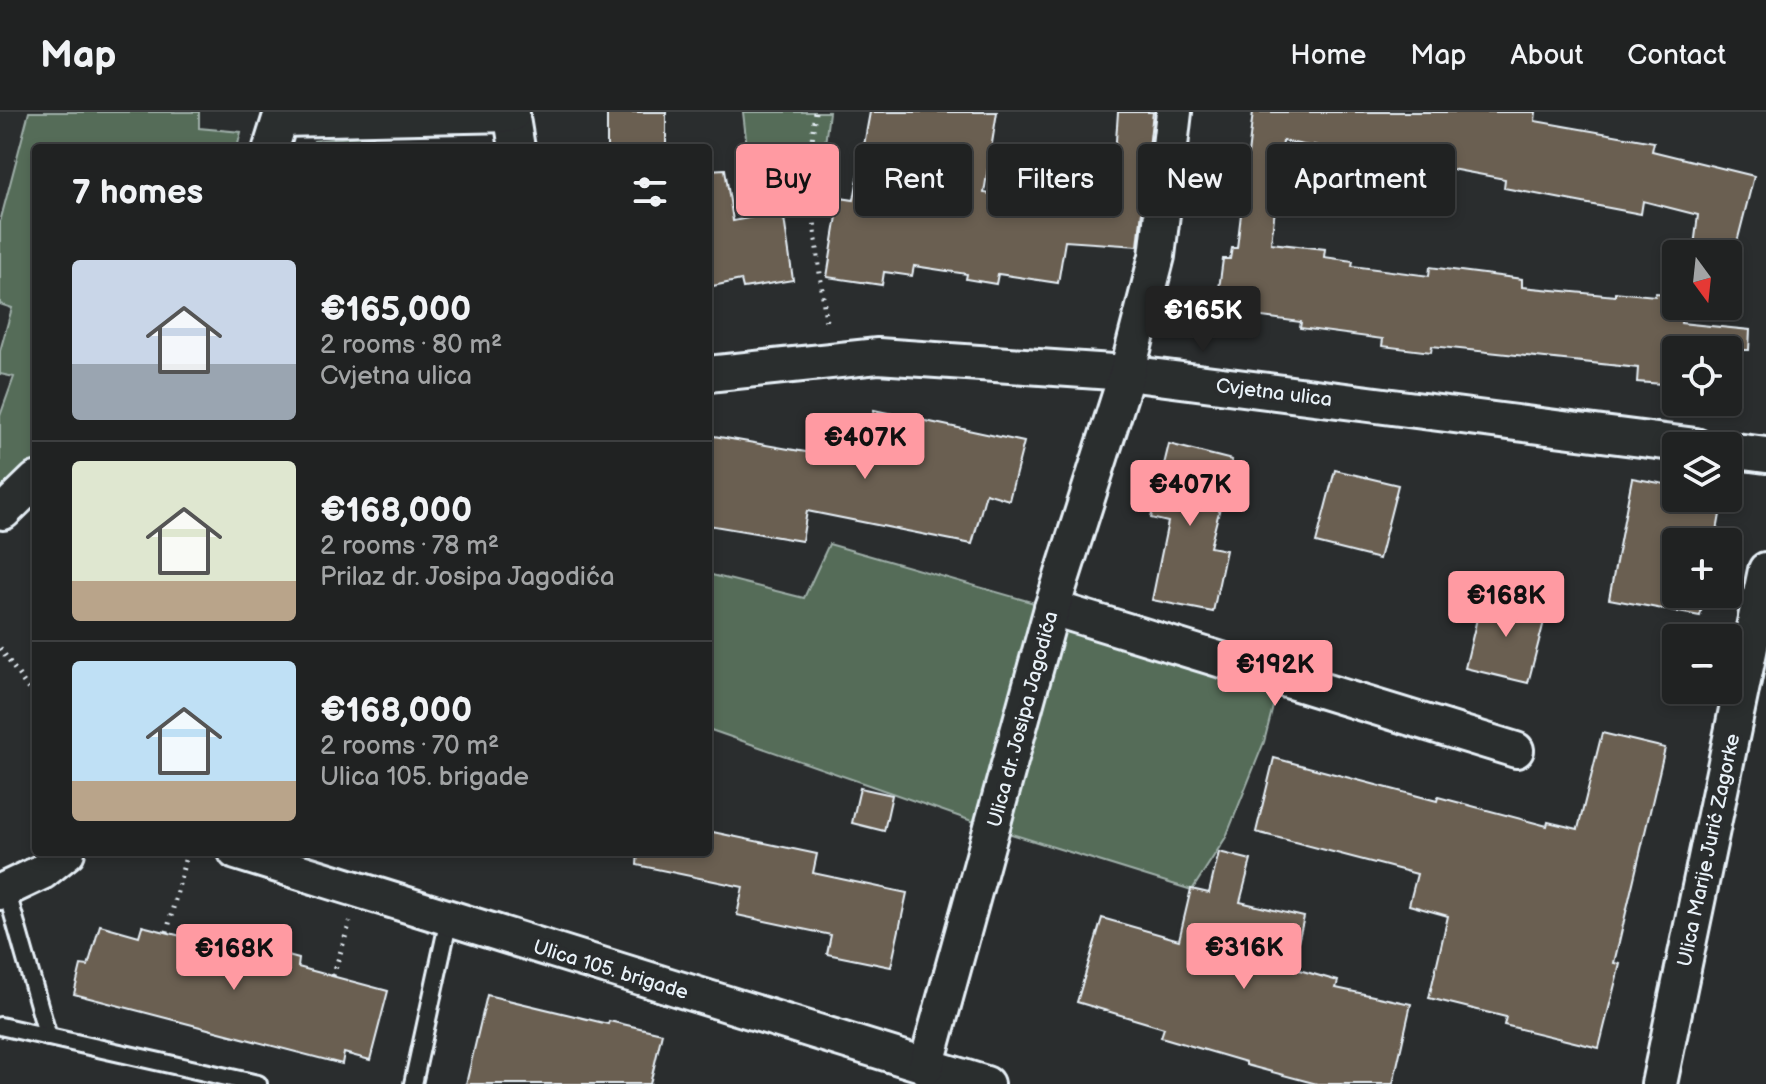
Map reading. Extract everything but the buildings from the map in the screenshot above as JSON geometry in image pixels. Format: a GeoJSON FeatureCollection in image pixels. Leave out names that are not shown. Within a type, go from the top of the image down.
{"type":"FeatureCollection","features":[{"type":"Feature","properties":{"kind":"street","name":"Ulica dr. Josipa Jagodića"},"geometry":{"type":"LineString","coordinates":[[926,1067],[1052,608],[1127,373],[1157,256],[1174,112]]}},
{"type":"Feature","properties":{"kind":"street"},"geometry":{"type":"LineString","coordinates":[[272,144],[280,119],[512,113],[516,144]]}},
{"type":"Feature","properties":{"kind":"street","name":"Cvjetna ulica"},"geometry":{"type":"LineString","coordinates":[[712,374],[878,356],[1127,373],[1662,442]]}},
{"type":"Feature","properties":{"kind":"street"},"geometry":{"type":"LineString","coordinates":[[1742,452],[1766,455]]}},
{"type":"Feature","properties":{"kind":"street"},"geometry":{"type":"LineString","coordinates":[[3,512],[32,484]]}},
{"type":"Feature","properties":{"kind":"street","name":"Ulica Marije Jurić Zagorke"},"geometry":{"type":"LineString","coordinates":[[1659,1084],[1766,570]]}},
{"type":"Feature","properties":{"kind":"street"},"geometry":{"type":"LineString","coordinates":[[1052,608],[1516,750]]}},
{"type":"Feature","properties":{"kind":"street"},"geometry":{"type":"LineString","coordinates":[[3,891],[42,872],[62,856]]}},
{"type":"Feature","properties":{"kind":"street","name":"Ulica 105. brigade"},"geometry":{"type":"LineString","coordinates":[[249,856],[986,1084]]}},
{"type":"Feature","properties":{"kind":"lane"},"geometry":{"type":"LineString","coordinates":[[3,891],[48,1037]]}},
{"type":"Feature","properties":{"kind":"lane"},"geometry":{"type":"LineString","coordinates":[[413,1084],[449,919]]}},
{"type":"Feature","properties":{"kind":"lane"},"geometry":{"type":"LineString","coordinates":[[0,1026],[258,1084]]}},
{"type":"Feature","properties":{"kind":"path"},"geometry":{"type":"LineString","coordinates":[[815,112],[811,143],[811,190],[826,322]]}},
{"type":"Feature","properties":{"kind":"path"},"geometry":{"type":"LineString","coordinates":[[0,648],[32,694]]}},
{"type":"Feature","properties":{"kind":"path"},"geometry":{"type":"LineString","coordinates":[[167,932],[186,856]]}},
{"type":"Feature","properties":{"kind":"path"},"geometry":{"type":"LineString","coordinates":[[333,976],[360,891]]}},
{"type":"Feature","properties":{"kind":"green space"},"geometry":{"type":"Polygon","coordinates":[[[29,112],[199,112],[199,128],[241,132],[238,144],[32,144],[32,466],[0,498],[0,416],[14,377],[0,374],[0,351],[12,308],[0,304],[0,222],[29,112]]]}},
{"type":"Feature","properties":{"kind":"green space"},"geometry":{"type":"Polygon","coordinates":[[[743,112],[829,112],[825,144],[747,144],[743,112]]]}},
{"type":"Feature","properties":{"kind":"green space"},"geometry":{"type":"Polygon","coordinates":[[[359,136],[373,138],[375,144],[312,144],[314,141],[359,136]]]}},
{"type":"Feature","properties":{"kind":"green space"},"geometry":{"type":"Polygon","coordinates":[[[829,544],[1052,608],[1280,679],[1264,742],[1226,837],[1192,890],[992,828],[712,730],[712,575],[804,598],[829,544]]]}}]}
